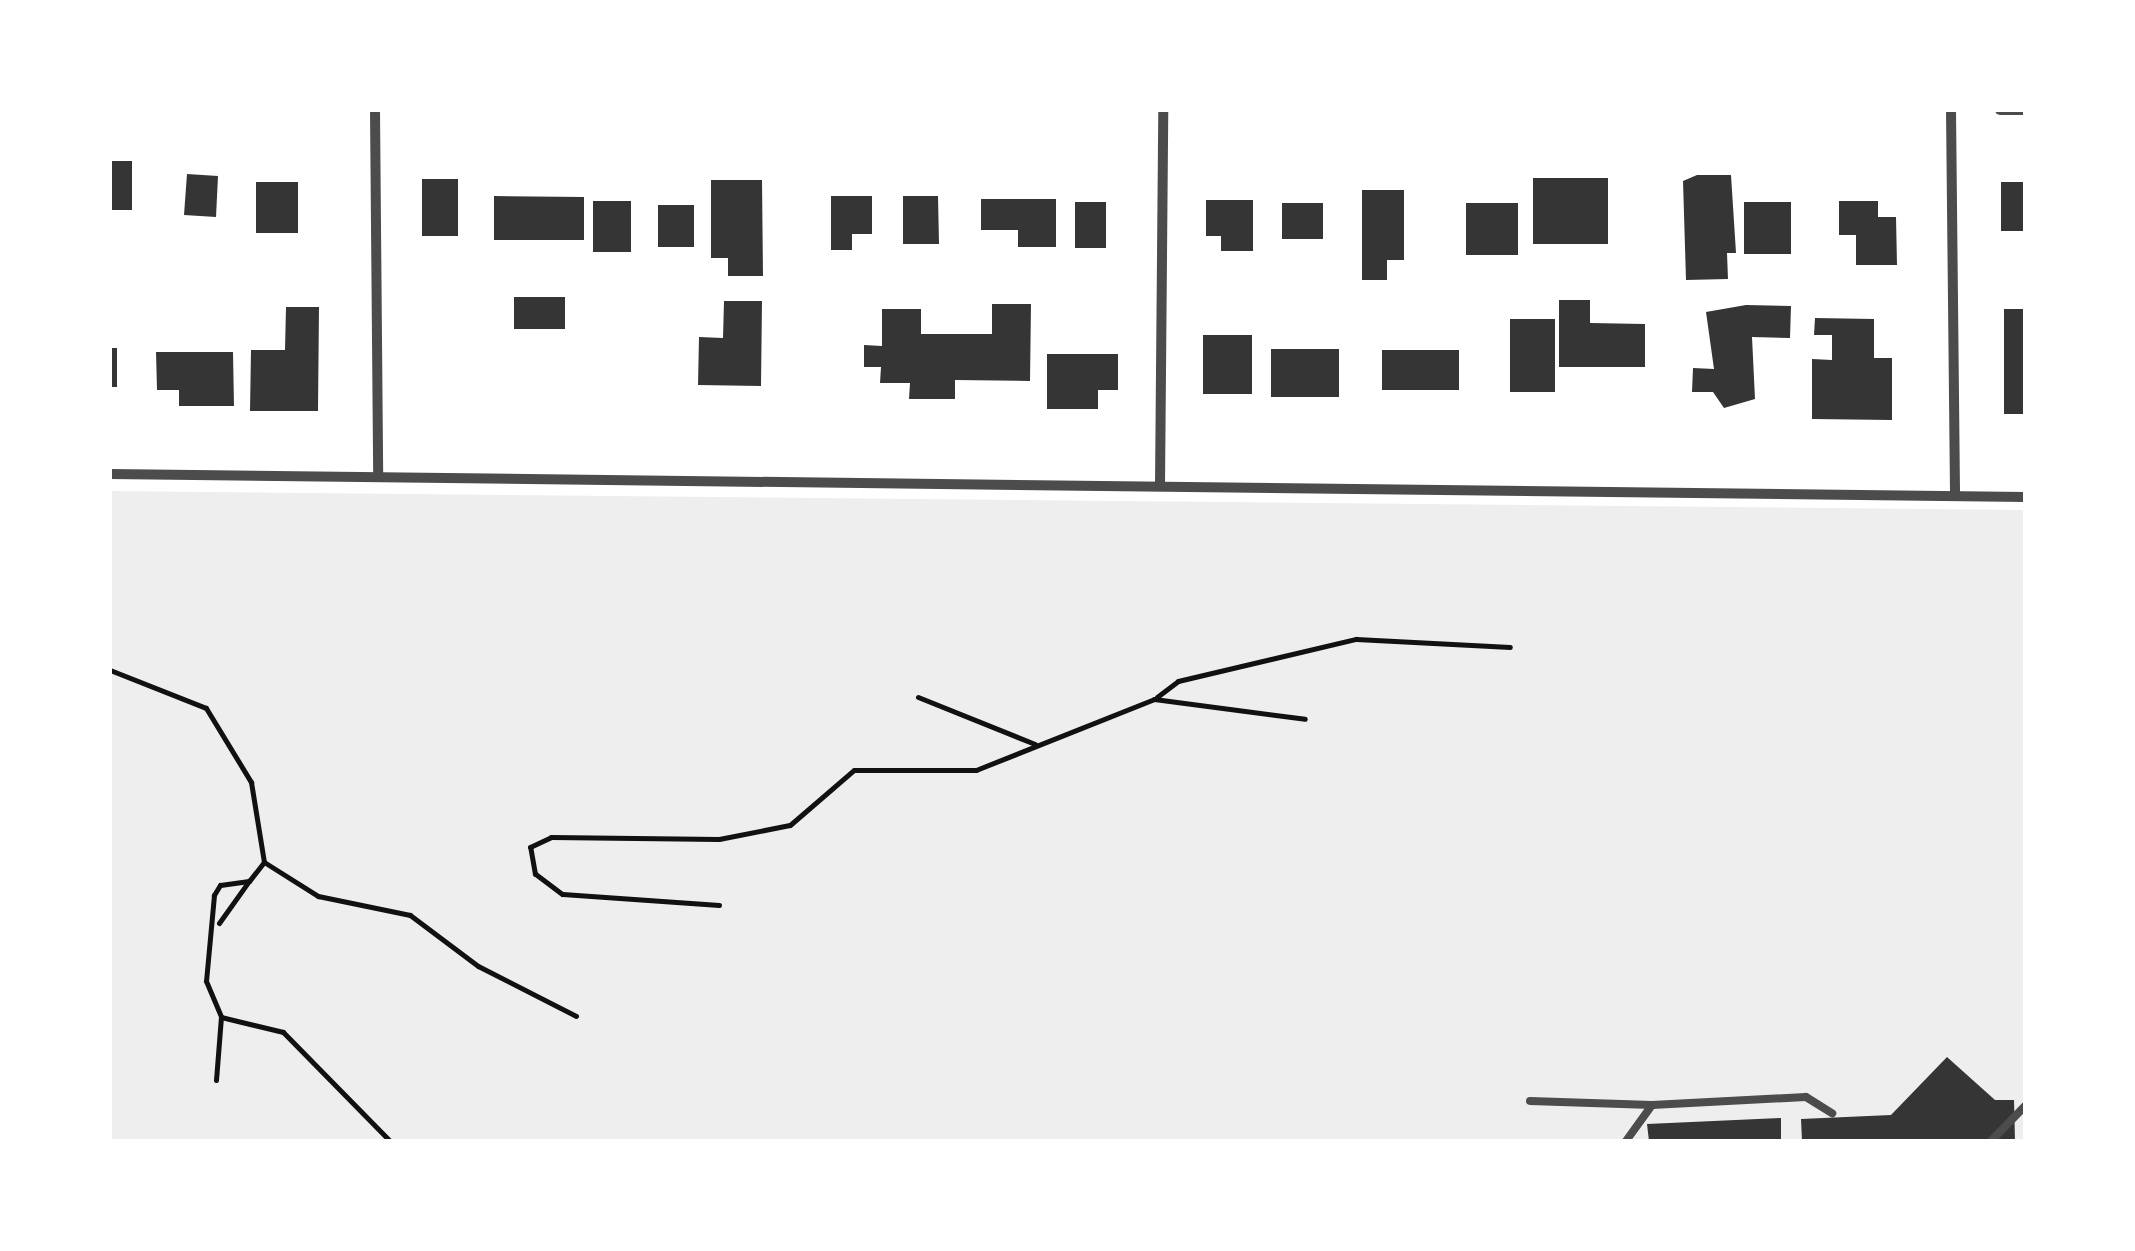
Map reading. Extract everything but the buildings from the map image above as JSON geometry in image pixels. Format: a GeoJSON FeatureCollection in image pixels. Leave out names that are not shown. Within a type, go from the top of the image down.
{"type":"FeatureCollection","features":[{"type":"Feature","properties":{"kind":"street"},"geometry":{"type":"LineString","coordinates":[[375,110],[378,476]]}},
{"type":"Feature","properties":{"kind":"street"},"geometry":{"type":"LineString","coordinates":[[1160,486],[1163,110]]}},
{"type":"Feature","properties":{"kind":"street"},"geometry":{"type":"LineString","coordinates":[[1951,110],[1955,496]]}},
{"type":"Feature","properties":{"kind":"street"},"geometry":{"type":"LineString","coordinates":[[2000,110],[2025,110]]}},
{"type":"Feature","properties":{"kind":"street"},"geometry":{"type":"LineString","coordinates":[[110,474],[2025,497]]}},
{"type":"Feature","properties":{"kind":"lane"},"geometry":{"type":"LineString","coordinates":[[1530,1101],[1652,1106],[1806,1097],[1832,1113]]}},
{"type":"Feature","properties":{"kind":"lane"},"geometry":{"type":"LineString","coordinates":[[1626,1141],[1652,1106]]}},
{"type":"Feature","properties":{"kind":"lane"},"geometry":{"type":"LineString","coordinates":[[1992,1141],[2025,1106]]}},
{"type":"Feature","properties":{"kind":"path"},"geometry":{"type":"LineString","coordinates":[[719,905],[562,894],[536,874],[530,847],[551,837],[719,839],[790,825],[854,770],[893,765],[954,775],[1154,699],[1178,681],[1356,639],[1510,647]]}},
{"type":"Feature","properties":{"kind":"path"},"geometry":{"type":"LineString","coordinates":[[110,670],[206,708],[232,739],[251,782],[264,862],[218,923]]}},
{"type":"Feature","properties":{"kind":"path"},"geometry":{"type":"LineString","coordinates":[[918,697],[1037,745]]}},
{"type":"Feature","properties":{"kind":"path"},"geometry":{"type":"LineString","coordinates":[[1154,699],[1305,719]]}},
{"type":"Feature","properties":{"kind":"path"},"geometry":{"type":"LineString","coordinates":[[264,862],[318,896],[410,915],[478,966],[576,1016]]}},
{"type":"Feature","properties":{"kind":"path"},"geometry":{"type":"LineString","coordinates":[[216,1080],[221,1017],[206,981],[218,923],[220,886],[249,881]]}},
{"type":"Feature","properties":{"kind":"path"},"geometry":{"type":"LineString","coordinates":[[221,1017],[283,1032],[390,1141]]}},
{"type":"Feature","properties":{"kind":"shaded area"},"geometry":{"type":"Polygon","coordinates":[[[110,491],[2025,510],[2025,1141],[110,1141],[110,491]]]}}]}
